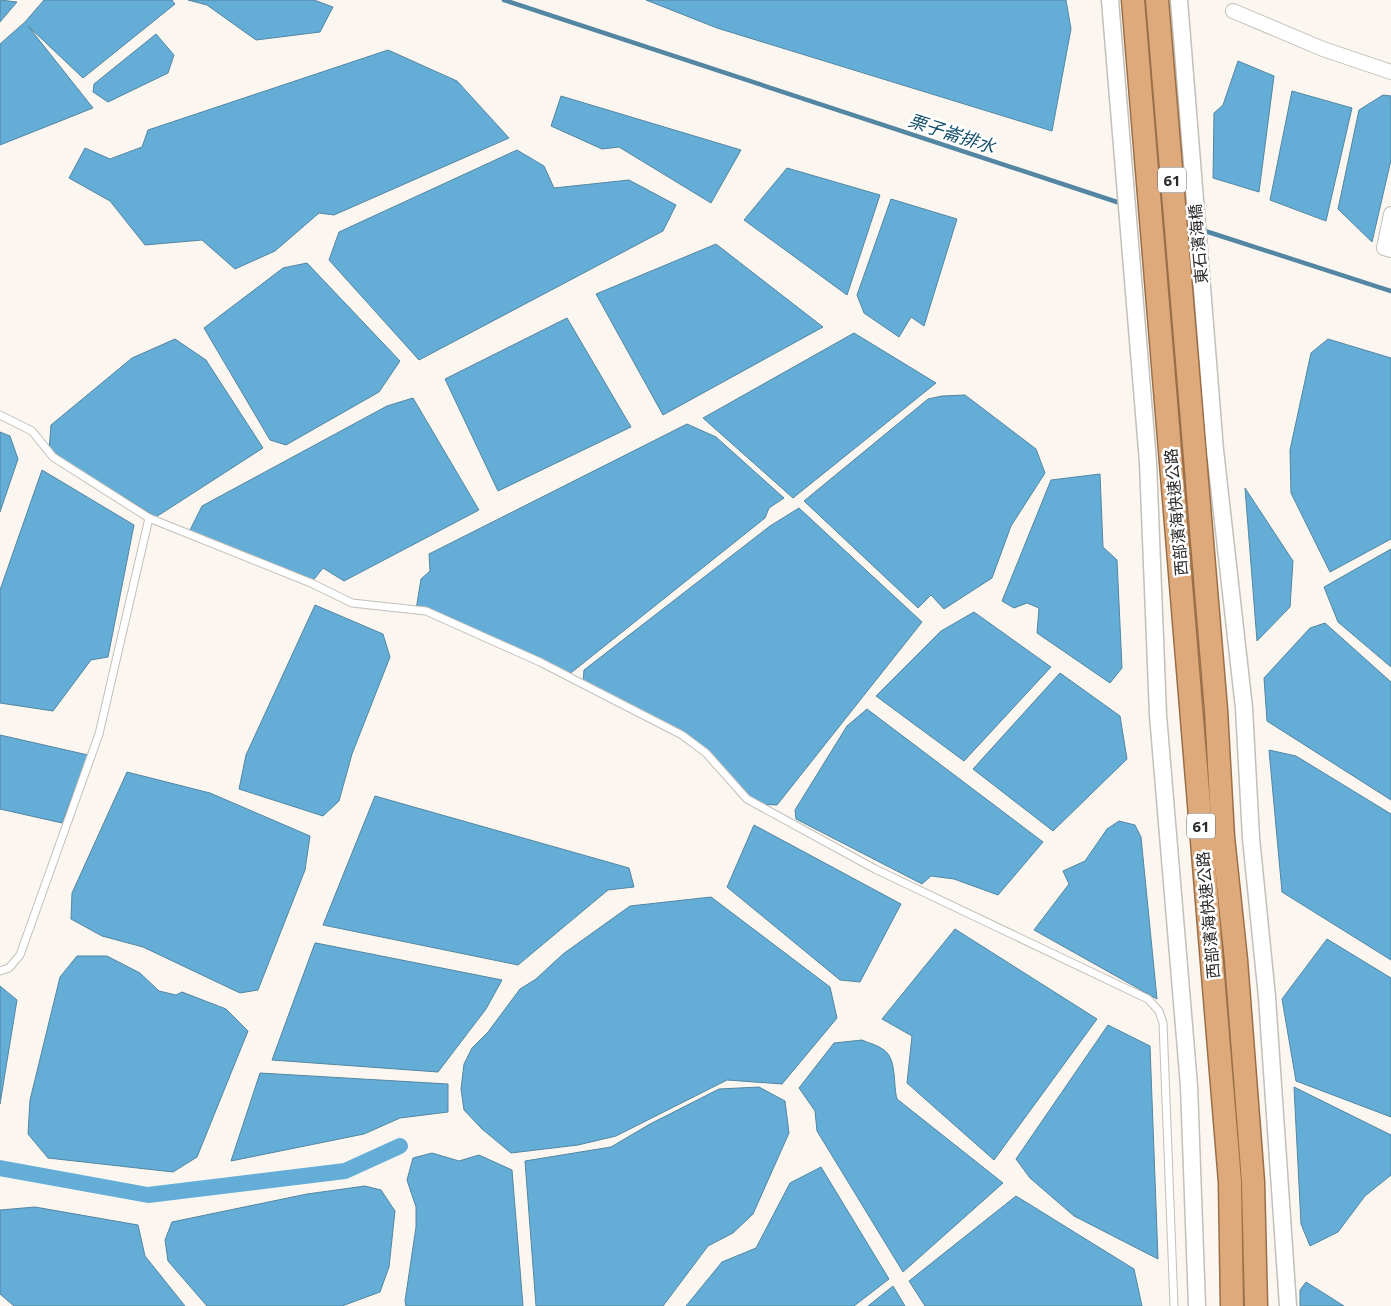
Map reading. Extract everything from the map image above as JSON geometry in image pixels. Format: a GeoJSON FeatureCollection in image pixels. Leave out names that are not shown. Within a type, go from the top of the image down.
{"type":"FeatureCollection","features":[{"type":"Feature","properties":{"kind":"highway","name":"西部濱海快速公路"},"geometry":{"type":"LineString","coordinates":[[1133,0],[1230,1182],[1232,1306]]}},
{"type":"Feature","properties":{"kind":"highway","name":"東石濱海橋"},"geometry":{"type":"LineString","coordinates":[[1157,0],[1198,365]]}},
{"type":"Feature","properties":{"kind":"highway","name":"西部濱海快速公路"},"geometry":{"type":"LineString","coordinates":[[1198,365],[1223,837],[1236,960],[1254,1182],[1256,1306]]}},
{"type":"Feature","properties":{"kind":"street"},"geometry":{"type":"LineString","coordinates":[[1110,0],[1148,462],[1158,715],[1188,1086],[1197,1306]]}},
{"type":"Feature","properties":{"kind":"street","name":"東石濱海橋"},"geometry":{"type":"LineString","coordinates":[[1179,0],[1198,365]]}},
{"type":"Feature","properties":{"kind":"street"},"geometry":{"type":"LineString","coordinates":[[1233,11],[1323,49],[1391,72]]}},
{"type":"Feature","properties":{"kind":"street"},"geometry":{"type":"LineString","coordinates":[[1391,214],[1384,248],[1391,250]]}},
{"type":"Feature","properties":{"kind":"street"},"geometry":{"type":"LineString","coordinates":[[1198,365],[1244,708],[1250,838],[1267,997],[1288,1306]]}},
{"type":"Feature","properties":{"kind":"lane"},"geometry":{"type":"LineString","coordinates":[[0,415],[32,431],[53,457],[149,518],[311,583],[352,603],[426,611],[540,662],[682,735],[706,753],[746,799],[875,869],[1148,999],[1159,1011],[1163,1023],[1174,1306]]}},
{"type":"Feature","properties":{"kind":"lane"},"geometry":{"type":"LineString","coordinates":[[0,971],[9,968],[20,955],[99,734],[149,518]]}},
{"type":"Feature","properties":{"kind":"water"},"geometry":{"type":"Polygon","coordinates":[[[0,0],[17,2],[0,22],[0,0]]]}},
{"type":"Feature","properties":{"kind":"water"},"geometry":{"type":"Polygon","coordinates":[[[44,0],[172,0],[175,4],[83,78],[28,26],[93,108],[0,145],[0,44],[25,22],[44,0]]]}},
{"type":"Feature","properties":{"kind":"water"},"geometry":{"type":"Polygon","coordinates":[[[188,0],[314,0],[333,7],[320,32],[256,40],[207,5],[188,0]]]}},
{"type":"Feature","properties":{"kind":"water"},"geometry":{"type":"Polygon","coordinates":[[[646,0],[1066,0],[1071,29],[1052,131],[717,28],[646,0]]]}},
{"type":"Feature","properties":{"kind":"water"},"geometry":{"type":"Polygon","coordinates":[[[156,34],[174,55],[168,73],[108,102],[93,92],[94,84],[156,34]]]}},
{"type":"Feature","properties":{"kind":"water"},"geometry":{"type":"Polygon","coordinates":[[[388,50],[457,81],[509,138],[334,215],[319,213],[275,251],[235,269],[202,240],[145,245],[110,201],[69,178],[85,148],[110,159],[142,147],[148,130],[388,50]]]}},
{"type":"Feature","properties":{"kind":"water"},"geometry":{"type":"Polygon","coordinates":[[[1238,61],[1274,76],[1259,192],[1213,178],[1214,113],[1223,105],[1238,61]]]}},
{"type":"Feature","properties":{"kind":"water"},"geometry":{"type":"Polygon","coordinates":[[[1292,91],[1352,108],[1326,221],[1270,200],[1292,91]]]}},
{"type":"Feature","properties":{"kind":"water"},"geometry":{"type":"Polygon","coordinates":[[[1383,95],[1391,96],[1391,160],[1372,242],[1338,209],[1359,110],[1383,95]]]}},
{"type":"Feature","properties":{"kind":"water"},"geometry":{"type":"Polygon","coordinates":[[[561,96],[741,150],[711,203],[619,147],[602,149],[551,126],[561,96]]]}},
{"type":"Feature","properties":{"kind":"water"},"geometry":{"type":"Polygon","coordinates":[[[517,150],[544,166],[554,188],[629,180],[676,205],[663,231],[419,360],[329,260],[339,232],[517,150]]]}},
{"type":"Feature","properties":{"kind":"water"},"geometry":{"type":"Polygon","coordinates":[[[787,168],[880,195],[847,295],[744,220],[787,168]]]}},
{"type":"Feature","properties":{"kind":"water"},"geometry":{"type":"Polygon","coordinates":[[[891,199],[957,219],[924,326],[911,317],[899,337],[864,313],[857,295],[891,199]]]}},
{"type":"Feature","properties":{"kind":"water"},"geometry":{"type":"Polygon","coordinates":[[[716,244],[823,327],[663,415],[596,294],[716,244]]]}},
{"type":"Feature","properties":{"kind":"water"},"geometry":{"type":"Polygon","coordinates":[[[307,263],[400,361],[379,392],[286,445],[270,440],[204,328],[283,268],[307,263]]]}},
{"type":"Feature","properties":{"kind":"water"},"geometry":{"type":"Polygon","coordinates":[[[567,318],[631,427],[498,491],[445,379],[567,318]]]}},
{"type":"Feature","properties":{"kind":"water"},"geometry":{"type":"Polygon","coordinates":[[[854,333],[936,383],[793,498],[703,418],[854,333]]]}},
{"type":"Feature","properties":{"kind":"water"},"geometry":{"type":"Polygon","coordinates":[[[175,339],[206,360],[263,448],[156,517],[49,451],[51,425],[132,358],[175,339]]]}},
{"type":"Feature","properties":{"kind":"water"},"geometry":{"type":"Polygon","coordinates":[[[1328,339],[1391,358],[1391,539],[1330,572],[1291,493],[1290,450],[1311,353],[1328,339]]]}},
{"type":"Feature","properties":{"kind":"water"},"geometry":{"type":"Polygon","coordinates":[[[965,395],[1036,449],[1045,473],[1011,526],[992,578],[944,609],[931,595],[918,608],[804,501],[928,399],[965,395]]]}},
{"type":"Feature","properties":{"kind":"water"},"geometry":{"type":"Polygon","coordinates":[[[413,398],[479,510],[344,581],[323,568],[311,583],[189,532],[202,506],[387,406],[413,398]]]}},
{"type":"Feature","properties":{"kind":"water"},"geometry":{"type":"Polygon","coordinates":[[[687,424],[716,437],[784,498],[769,508],[765,518],[567,676],[416,610],[421,579],[430,571],[429,554],[687,424]]]}},
{"type":"Feature","properties":{"kind":"water"},"geometry":{"type":"Polygon","coordinates":[[[0,432],[10,436],[18,459],[0,512],[0,432]]]}},
{"type":"Feature","properties":{"kind":"water"},"geometry":{"type":"Polygon","coordinates":[[[42,470],[134,525],[108,657],[91,660],[53,711],[0,703],[0,590],[42,470]]]}},
{"type":"Feature","properties":{"kind":"water"},"geometry":{"type":"Polygon","coordinates":[[[1100,474],[1103,547],[1117,560],[1122,668],[1110,683],[1037,633],[1039,608],[1027,603],[1014,608],[1002,601],[1051,480],[1100,474]]]}},
{"type":"Feature","properties":{"kind":"water"},"geometry":{"type":"Polygon","coordinates":[[[1245,488],[1293,561],[1290,607],[1257,641],[1245,488]]]}},
{"type":"Feature","properties":{"kind":"water"},"geometry":{"type":"Polygon","coordinates":[[[799,508],[922,622],[777,805],[756,804],[694,744],[583,684],[584,670],[770,526],[799,508]]]}},
{"type":"Feature","properties":{"kind":"water"},"geometry":{"type":"Polygon","coordinates":[[[1391,549],[1391,667],[1338,622],[1324,587],[1391,549]]]}},
{"type":"Feature","properties":{"kind":"water"},"geometry":{"type":"Polygon","coordinates":[[[315,605],[383,634],[390,657],[352,754],[339,801],[323,816],[239,789],[246,755],[315,605]]]}},
{"type":"Feature","properties":{"kind":"water"},"geometry":{"type":"Polygon","coordinates":[[[974,612],[1051,667],[964,761],[876,696],[941,631],[974,612]]]}},
{"type":"Feature","properties":{"kind":"water"},"geometry":{"type":"Polygon","coordinates":[[[1325,623],[1391,682],[1391,800],[1267,721],[1264,678],[1310,628],[1325,623]]]}},
{"type":"Feature","properties":{"kind":"water"},"geometry":{"type":"Polygon","coordinates":[[[1060,673],[1120,716],[1127,759],[1053,831],[973,769],[1060,673]]]}},
{"type":"Feature","properties":{"kind":"water"},"geometry":{"type":"Polygon","coordinates":[[[867,709],[1043,842],[998,895],[954,879],[931,876],[922,884],[796,819],[795,810],[847,726],[867,709]]]}},
{"type":"Feature","properties":{"kind":"water"},"geometry":{"type":"Polygon","coordinates":[[[0,735],[88,755],[62,823],[0,809],[0,735]]]}},
{"type":"Feature","properties":{"kind":"water"},"geometry":{"type":"Polygon","coordinates":[[[1269,750],[1296,756],[1391,814],[1391,960],[1282,892],[1269,750]]]}},
{"type":"Feature","properties":{"kind":"water"},"geometry":{"type":"Polygon","coordinates":[[[127,772],[210,793],[310,836],[305,870],[258,990],[240,993],[143,947],[102,936],[71,919],[72,893],[127,772]]]}},
{"type":"Feature","properties":{"kind":"water"},"geometry":{"type":"Polygon","coordinates":[[[375,796],[629,868],[634,887],[608,890],[518,965],[323,925],[375,796]]]}},
{"type":"Feature","properties":{"kind":"water"},"geometry":{"type":"Polygon","coordinates":[[[1119,821],[1135,825],[1141,837],[1157,999],[1034,930],[1069,884],[1063,871],[1085,861],[1107,829],[1119,821]]]}},
{"type":"Feature","properties":{"kind":"water"},"geometry":{"type":"Polygon","coordinates":[[[754,825],[901,904],[860,982],[840,980],[727,887],[754,825]]]}},
{"type":"Feature","properties":{"kind":"water"},"geometry":{"type":"Polygon","coordinates":[[[711,897],[830,987],[837,1018],[782,1084],[727,1080],[616,1136],[578,1145],[511,1153],[482,1129],[464,1110],[461,1089],[464,1064],[472,1048],[488,1032],[520,989],[536,979],[563,954],[630,906],[711,897]]]}},
{"type":"Feature","properties":{"kind":"water"},"geometry":{"type":"Polygon","coordinates":[[[955,929],[1097,1019],[994,1160],[907,1083],[912,1036],[882,1019],[955,929]]]}},
{"type":"Feature","properties":{"kind":"water"},"geometry":{"type":"Polygon","coordinates":[[[1327,939],[1391,978],[1391,1117],[1296,1081],[1282,999],[1327,939]]]}},
{"type":"Feature","properties":{"kind":"water"},"geometry":{"type":"Polygon","coordinates":[[[315,943],[502,980],[486,1009],[438,1072],[272,1060],[315,943]]]}},
{"type":"Feature","properties":{"kind":"water"},"geometry":{"type":"Polygon","coordinates":[[[77,956],[107,956],[140,973],[159,991],[176,995],[182,992],[226,1009],[248,1031],[197,1157],[173,1172],[48,1158],[28,1134],[30,1100],[60,977],[77,956]]]}},
{"type":"Feature","properties":{"kind":"water"},"geometry":{"type":"Polygon","coordinates":[[[0,986],[17,1000],[0,1104],[0,986]]]}},
{"type":"Feature","properties":{"kind":"water"},"geometry":{"type":"Polygon","coordinates":[[[1108,1025],[1150,1046],[1158,1259],[1074,1216],[1030,1178],[1016,1159],[1108,1025]]]}},
{"type":"Feature","properties":{"kind":"water"},"geometry":{"type":"Polygon","coordinates":[[[862,1040],[884,1050],[891,1059],[897,1099],[1003,1183],[903,1272],[817,1131],[815,1111],[799,1088],[834,1043],[862,1040]]]}},
{"type":"Feature","properties":{"kind":"water"},"geometry":{"type":"Polygon","coordinates":[[[260,1073],[448,1084],[448,1112],[400,1118],[364,1134],[231,1161],[260,1073]]]}},
{"type":"Feature","properties":{"kind":"water"},"geometry":{"type":"Polygon","coordinates":[[[759,1087],[785,1101],[789,1133],[753,1214],[733,1233],[708,1246],[663,1306],[536,1306],[525,1161],[611,1147],[650,1124],[719,1089],[759,1087]]]}},
{"type":"Feature","properties":{"kind":"water"},"geometry":{"type":"Polygon","coordinates":[[[1294,1087],[1391,1135],[1391,1175],[1365,1196],[1338,1232],[1310,1246],[1301,1224],[1294,1087]]]}},
{"type":"Feature","properties":{"kind":"water"},"geometry":{"type":"Polygon","coordinates":[[[432,1153],[459,1161],[479,1155],[512,1170],[523,1306],[406,1306],[405,1301],[416,1227],[416,1207],[407,1180],[413,1158],[432,1153]]]}},
{"type":"Feature","properties":{"kind":"water"},"geometry":{"type":"Polygon","coordinates":[[[821,1167],[889,1279],[854,1306],[686,1306],[722,1262],[756,1248],[790,1183],[821,1167]]]}},
{"type":"Feature","properties":{"kind":"water"},"geometry":{"type":"Polygon","coordinates":[[[365,1186],[381,1190],[395,1211],[389,1267],[380,1292],[342,1306],[207,1306],[168,1261],[165,1240],[172,1222],[307,1194],[365,1186]]]}},
{"type":"Feature","properties":{"kind":"water"},"geometry":{"type":"Polygon","coordinates":[[[1016,1196],[1134,1269],[1142,1306],[925,1306],[909,1281],[1016,1196]]]}},
{"type":"Feature","properties":{"kind":"water"},"geometry":{"type":"Polygon","coordinates":[[[35,1207],[138,1225],[145,1256],[185,1306],[14,1306],[0,1294],[0,1210],[35,1207]]]}},
{"type":"Feature","properties":{"kind":"water"},"geometry":{"type":"Polygon","coordinates":[[[1306,1282],[1344,1306],[1300,1306],[1300,1290],[1306,1282]]]}},
{"type":"Feature","properties":{"kind":"water"},"geometry":{"type":"Polygon","coordinates":[[[893,1286],[905,1306],[868,1306],[893,1286]]]}},
{"type":"Feature","properties":{"kind":"waterway","name":"栗子崙排水"},"geometry":{"type":"LineString","coordinates":[[504,0],[1123,204]]}},
{"type":"Feature","properties":{"kind":"waterway","name":"栗子崙排水"},"geometry":{"type":"LineString","coordinates":[[1202,230],[1391,291]]}},
{"type":"Feature","properties":{"kind":"waterway"},"geometry":{"type":"LineString","coordinates":[[0,1168],[148,1195],[345,1171],[400,1146]]}}]}
